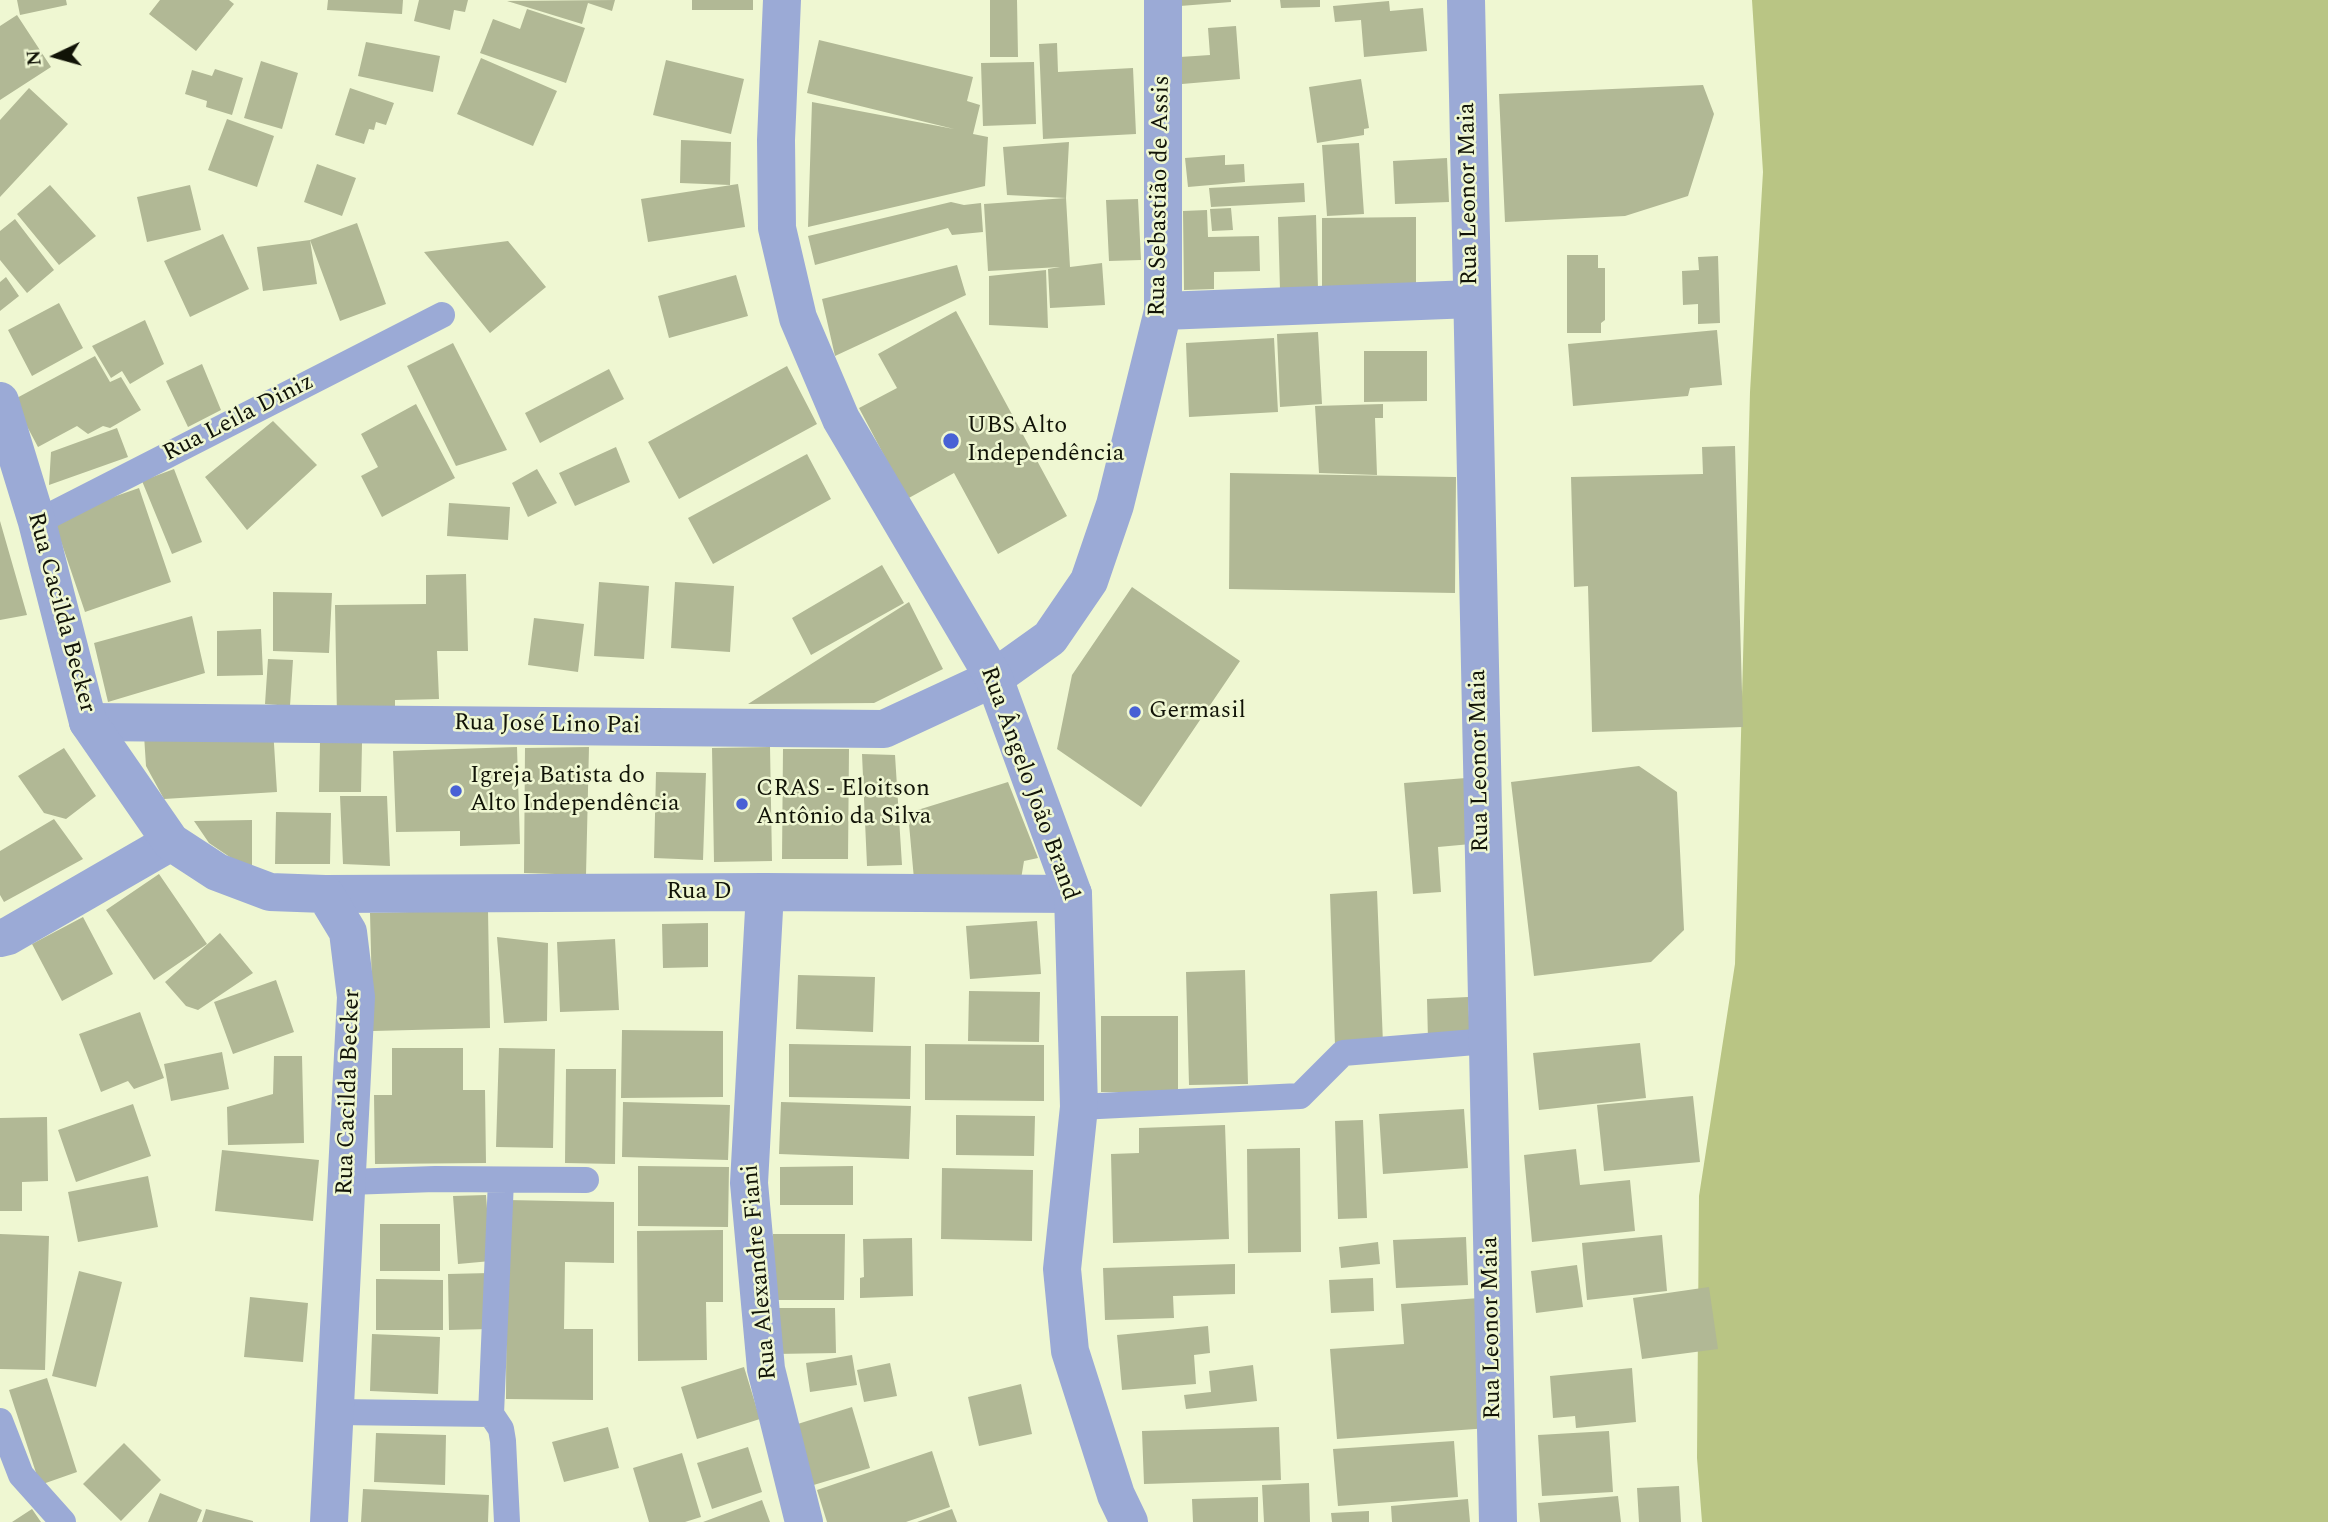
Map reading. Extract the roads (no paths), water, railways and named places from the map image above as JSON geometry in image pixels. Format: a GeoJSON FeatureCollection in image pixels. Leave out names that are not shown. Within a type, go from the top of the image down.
{"type":"FeatureCollection","features":[{"type":"Feature","properties":{"kind":"street","name":"Rua Ângelo João Brand"},"geometry":{"type":"LineString","coordinates":[[782,0],[776,141],[777,228],[797,318],[841,419],[994,678],[1073,894],[1079,1107],[1062,1269],[1070,1351],[1116,1495],[1129,1522]]}},
{"type":"Feature","properties":{"kind":"street","name":"Rua Sebastião de Assis"},"geometry":{"type":"LineString","coordinates":[[994,678],[1051,638],[1088,581],[1115,505],[1163,312],[1163,0]]}},
{"type":"Feature","properties":{"kind":"street","name":"Rua Leonor Maia"},"geometry":{"type":"LineString","coordinates":[[1466,0],[1498,1522]]}},
{"type":"Feature","properties":{"kind":"street"},"geometry":{"type":"LineString","coordinates":[[1163,312],[1472,299]]}},
{"type":"Feature","properties":{"kind":"street","name":"Rua Cacilda Becker"},"geometry":{"type":"LineString","coordinates":[[0,401],[37,522],[88,722],[171,842],[217,872],[270,892],[325,894],[348,932],[356,997],[329,1522]]}},
{"type":"Feature","properties":{"kind":"street","name":"Rua José Lino Pai"},"geometry":{"type":"LineString","coordinates":[[88,722],[884,729],[994,678]]}},
{"type":"Feature","properties":{"kind":"street"},"geometry":{"type":"LineString","coordinates":[[0,938],[8,936],[171,842]]}},
{"type":"Feature","properties":{"kind":"street","name":"Rua Alexandre Fiani"},"geometry":{"type":"LineString","coordinates":[[765,892],[749,1183],[766,1369],[804,1522]]}},
{"type":"Feature","properties":{"kind":"street","name":"Rua D"},"geometry":{"type":"LineString","coordinates":[[325,894],[1073,894]]}},
{"type":"Feature","properties":{"kind":"lane","name":"Rua Leila Diniz"},"geometry":{"type":"LineString","coordinates":[[37,522],[442,315]]}},
{"type":"Feature","properties":{"kind":"lane"},"geometry":{"type":"LineString","coordinates":[[1079,1107],[1300,1096],[1343,1053],[1487,1041]]}},
{"type":"Feature","properties":{"kind":"lane"},"geometry":{"type":"LineString","coordinates":[[348,1182],[435,1179],[586,1180]]}},
{"type":"Feature","properties":{"kind":"lane"},"geometry":{"type":"LineString","coordinates":[[502,1180],[491,1414],[501,1429],[503,1441],[507,1522]]}},
{"type":"Feature","properties":{"kind":"lane"},"geometry":{"type":"LineString","coordinates":[[336,1412],[491,1414]]}},
{"type":"Feature","properties":{"kind":"lane"},"geometry":{"type":"LineString","coordinates":[[0,1421],[21,1475],[63,1522]]}},
{"type":"Feature","properties":{"kind":"place","name":"UBS Alto Independência"},"geometry":{"type":"Point","coordinates":[951,441]}},
{"type":"Feature","properties":{"kind":"place","name":"Germasil"},"geometry":{"type":"Point","coordinates":[1135,712]}},
{"type":"Feature","properties":{"kind":"place","name":"Igreja Batista do Alto Independência"},"geometry":{"type":"Point","coordinates":[456,791]}},
{"type":"Feature","properties":{"kind":"place","name":"CRAS - Eloitson Antônio da Silva"},"geometry":{"type":"Point","coordinates":[742,804]}}]}
